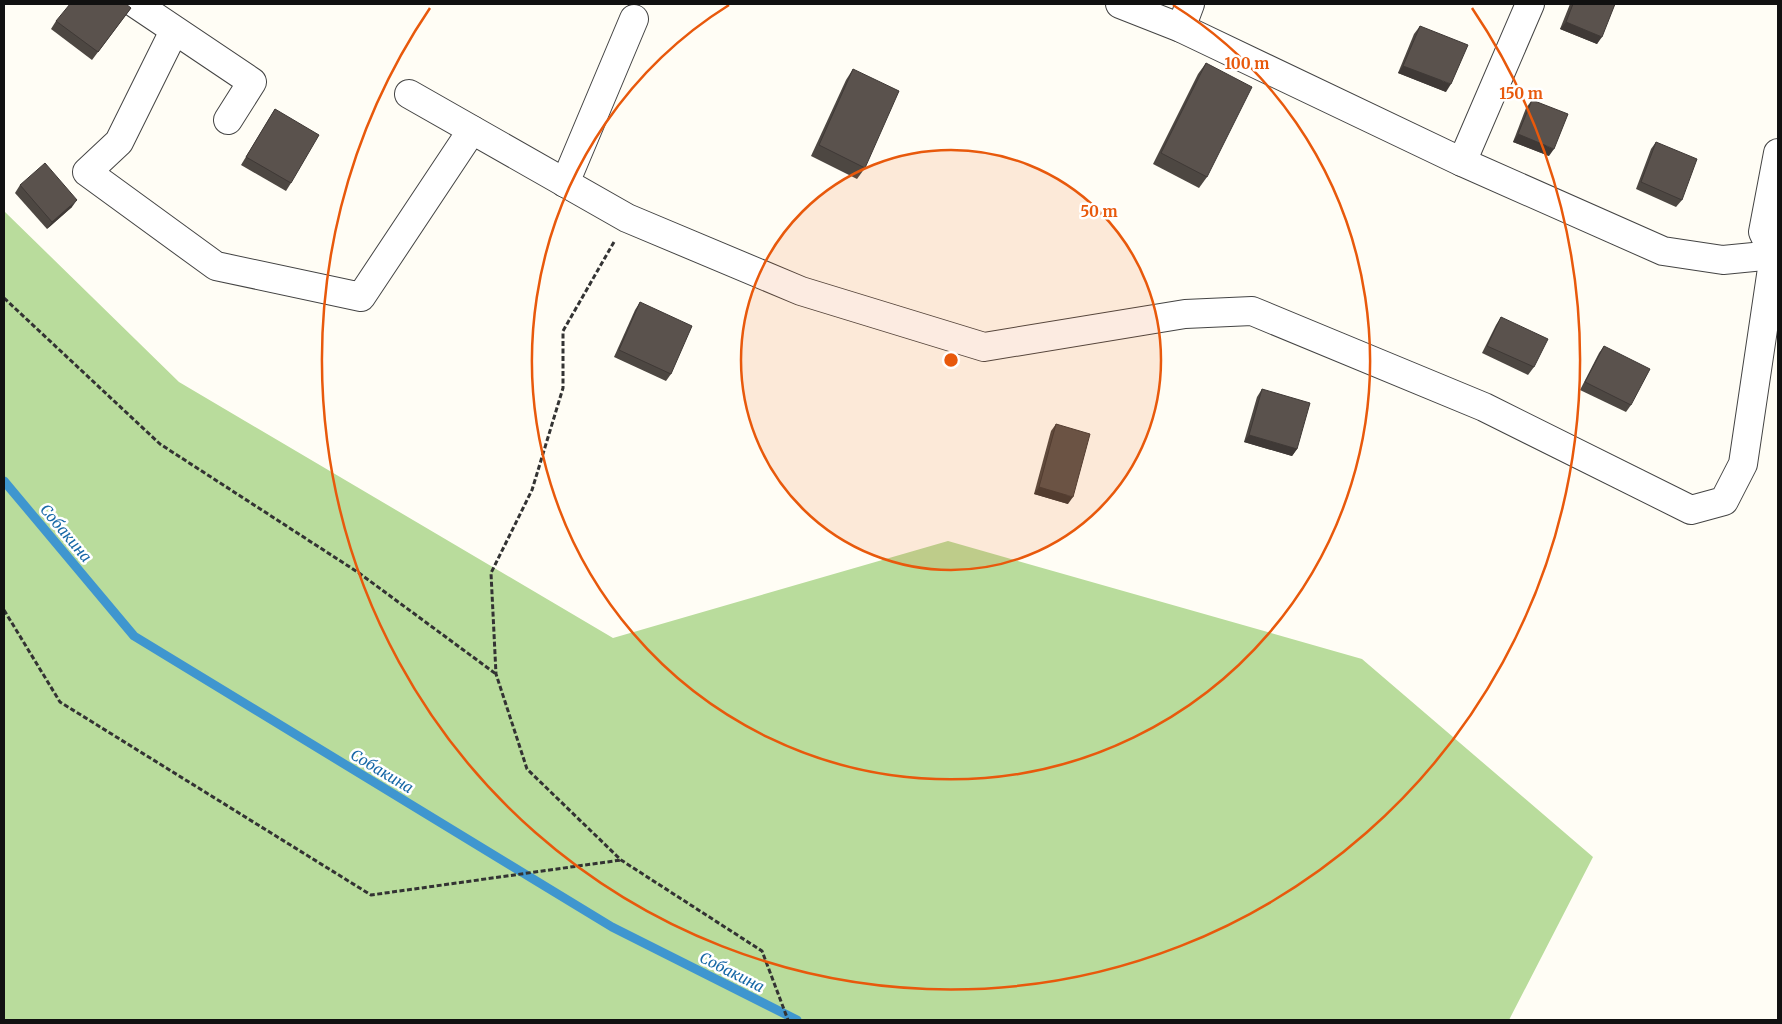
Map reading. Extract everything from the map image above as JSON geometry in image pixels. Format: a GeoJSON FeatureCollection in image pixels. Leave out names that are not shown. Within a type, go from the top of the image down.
{"type":"FeatureCollection","features":[{"type":"Feature","properties":{"kind":"lane"},"geometry":{"type":"LineString","coordinates":[[136,4],[252,82],[228,120]]}},
{"type":"Feature","properties":{"kind":"lane"},"geometry":{"type":"LineString","coordinates":[[1120,4],[1185,16],[1462,162],[1663,251],[1723,260],[1774,255]]}},
{"type":"Feature","properties":{"kind":"lane"},"geometry":{"type":"LineString","coordinates":[[1462,162],[1530,4]]}},
{"type":"Feature","properties":{"kind":"lane"},"geometry":{"type":"LineString","coordinates":[[566,183],[634,19]]}},
{"type":"Feature","properties":{"kind":"lane"},"geometry":{"type":"LineString","coordinates":[[174,31],[119,142],[87,172],[216,266],[361,297],[472,130]]}},
{"type":"Feature","properties":{"kind":"lane"},"geometry":{"type":"LineString","coordinates":[[409,94],[627,218],[801,292],[984,347],[1185,314],[1252,311],[1484,406],[1691,510],[1724,500],[1743,464],[1774,255],[1763,232],[1778,153]]}},
{"type":"Feature","properties":{"kind":"path"},"geometry":{"type":"LineString","coordinates":[[627,218],[563,331],[563,388],[532,490],[491,573],[496,674],[527,769],[622,860],[762,951],[788,1020]]}},
{"type":"Feature","properties":{"kind":"path"},"geometry":{"type":"LineString","coordinates":[[4,298],[160,444],[359,573],[496,674]]}},
{"type":"Feature","properties":{"kind":"path"},"geometry":{"type":"LineString","coordinates":[[4,610],[60,702],[371,895],[622,860]]}},
{"type":"Feature","properties":{"kind":"green space"},"geometry":{"type":"Polygon","coordinates":[[[4,211],[179,382],[613,638],[948,541],[1362,659],[1593,857],[1509,1020],[4,1020],[4,211]]]}},
{"type":"Feature","properties":{"kind":"building"},"geometry":{"type":"Polygon","coordinates":[[[70,4],[126,4],[131,8],[98,52],[56,21],[70,4]]]}},
{"type":"Feature","properties":{"kind":"building"},"geometry":{"type":"Polygon","coordinates":[[[1573,4],[1615,4],[1602,37],[1566,22],[1573,4]]]}},
{"type":"Feature","properties":{"kind":"building"},"geometry":{"type":"Polygon","coordinates":[[[1420,26],[1468,45],[1451,84],[1403,66],[1420,26]]]}},
{"type":"Feature","properties":{"kind":"building"},"geometry":{"type":"Polygon","coordinates":[[[1206,63],[1252,87],[1207,177],[1161,153],[1206,63]]]}},
{"type":"Feature","properties":{"kind":"building"},"geometry":{"type":"Polygon","coordinates":[[[853,69],[899,91],[865,168],[819,145],[853,69]]]}},
{"type":"Feature","properties":{"kind":"building"},"geometry":{"type":"Polygon","coordinates":[[[1532,100],[1568,114],[1554,149],[1518,134],[1532,100]]]}},
{"type":"Feature","properties":{"kind":"building"},"geometry":{"type":"Polygon","coordinates":[[[275,109],[319,135],[291,183],[246,157],[275,109]]]}},
{"type":"Feature","properties":{"kind":"building"},"geometry":{"type":"Polygon","coordinates":[[[1656,142],[1697,159],[1682,200],[1641,182],[1656,142]]]}},
{"type":"Feature","properties":{"kind":"building"},"geometry":{"type":"Polygon","coordinates":[[[45,163],[77,200],[52,222],[20,185],[45,163]]]}},
{"type":"Feature","properties":{"kind":"building"},"geometry":{"type":"Polygon","coordinates":[[[640,302],[692,326],[671,374],[619,350],[640,302]]]}},
{"type":"Feature","properties":{"kind":"building"},"geometry":{"type":"Polygon","coordinates":[[[1501,317],[1548,339],[1534,367],[1487,346],[1501,317]]]}},
{"type":"Feature","properties":{"kind":"building"},"geometry":{"type":"Polygon","coordinates":[[[1604,346],[1650,369],[1631,405],[1585,382],[1604,346]]]}},
{"type":"Feature","properties":{"kind":"building"},"geometry":{"type":"Polygon","coordinates":[[[1262,389],[1310,403],[1297,449],[1249,435],[1262,389]]]}},
{"type":"Feature","properties":{"kind":"building"},"geometry":{"type":"Polygon","coordinates":[[[1056,424],[1090,434],[1073,497],[1039,487],[1056,424]]]}},
{"type":"Feature","properties":{"kind":"waterway","name":"Собакина"},"geometry":{"type":"LineString","coordinates":[[4,481],[134,636],[612,927],[797,1020]]}}]}
